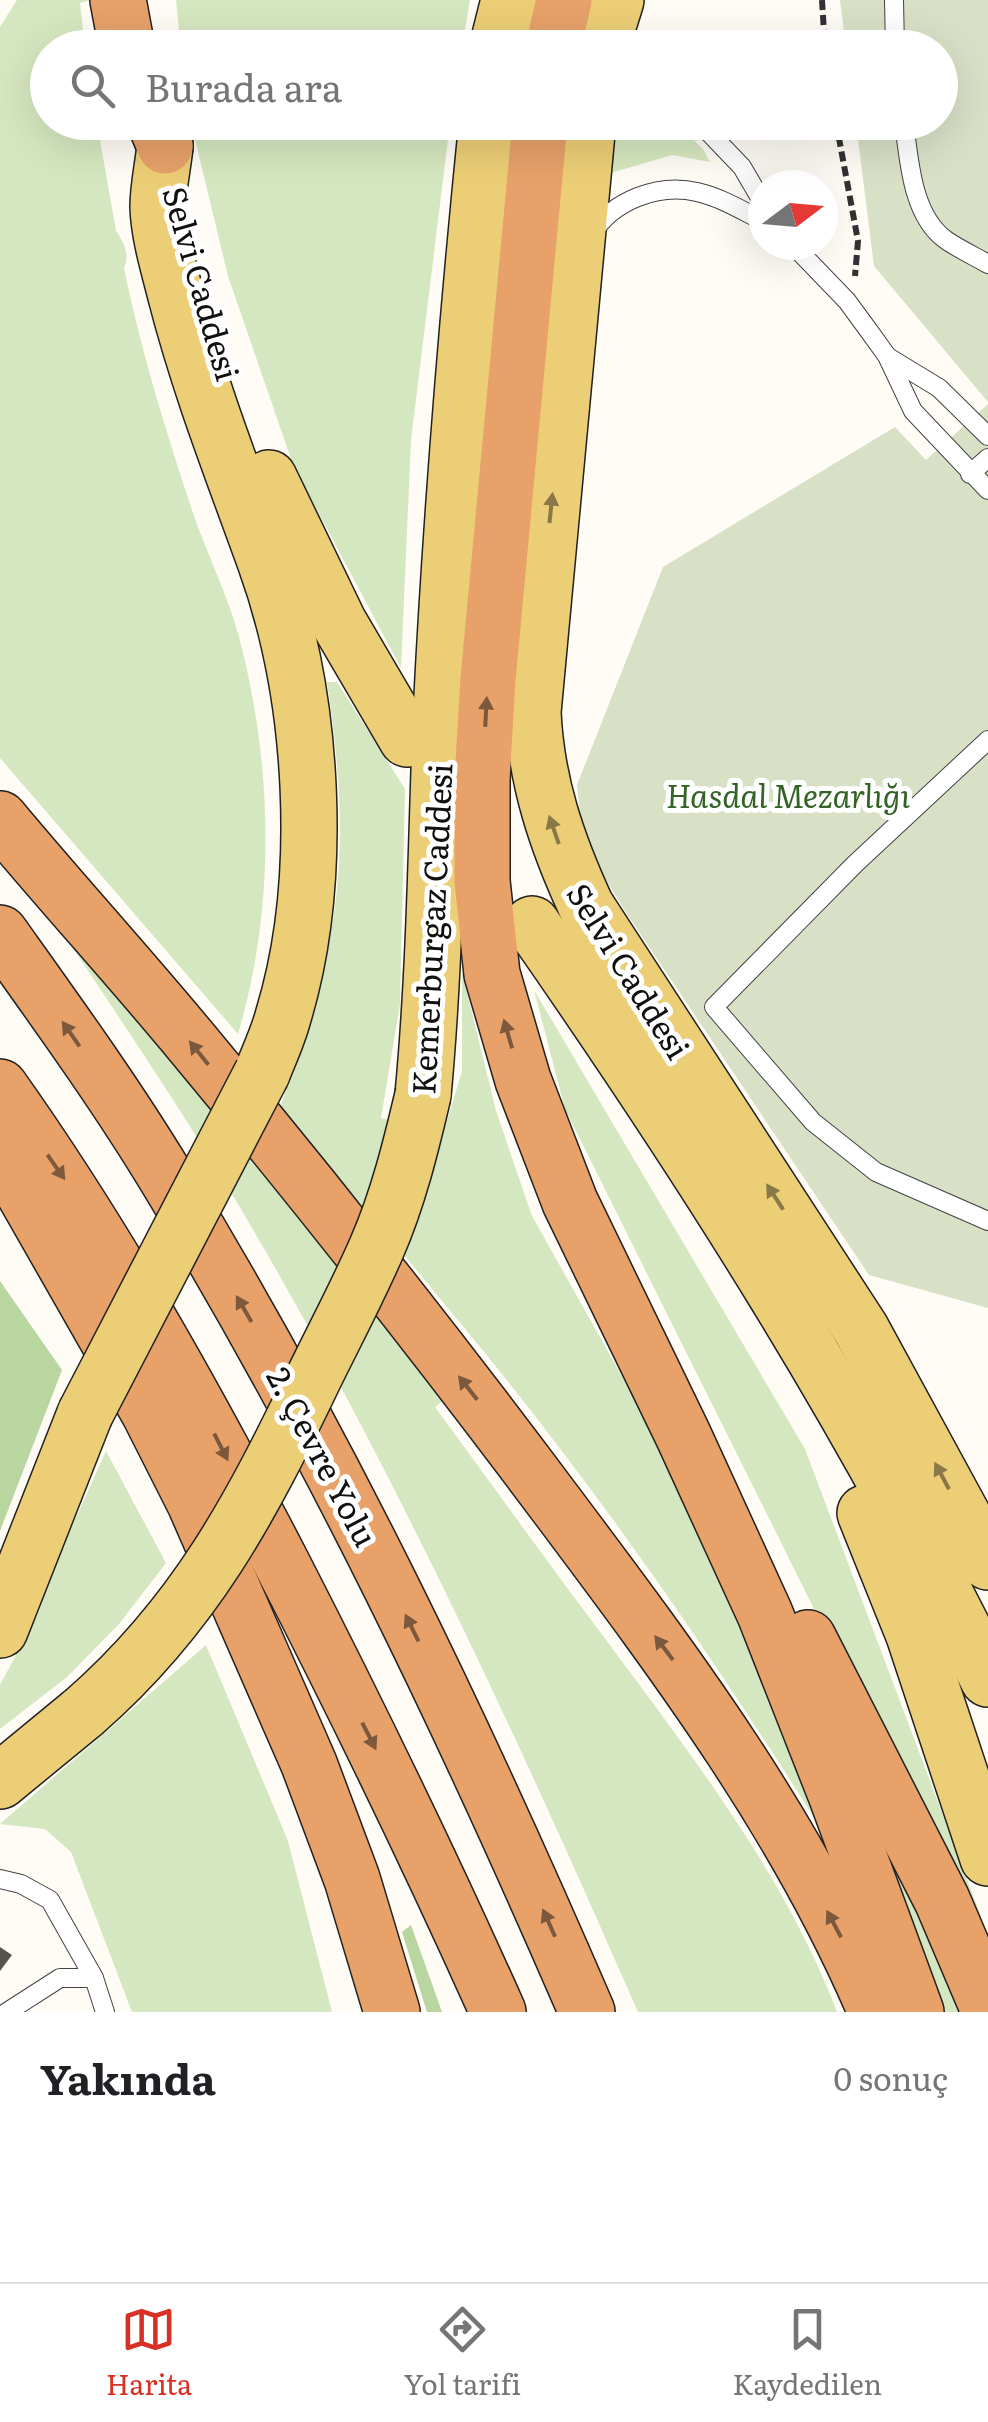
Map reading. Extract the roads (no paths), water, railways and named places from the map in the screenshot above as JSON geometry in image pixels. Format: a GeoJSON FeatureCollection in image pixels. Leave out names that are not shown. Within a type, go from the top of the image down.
{"type":"FeatureCollection","features":[{"type":"Feature","properties":{"kind":"highway"},"geometry":{"type":"LineString","coordinates":[[118,0],[124,30]]}},
{"type":"Feature","properties":{"kind":"highway"},"geometry":{"type":"LineString","coordinates":[[538,140],[488,679],[481,838],[485,926],[492,974],[512,1050],[570,1202],[684,1435],[765,1614],[838,1796],[916,2012]]}},
{"type":"Feature","properties":{"kind":"highway"},"geometry":{"type":"LineString","coordinates":[[0,820],[181,1030],[344,1228],[677,1665],[757,1786],[807,1872],[876,2012]]}},
{"type":"Feature","properties":{"kind":"highway","name":"2. Çevre Yolu"},"geometry":{"type":"LineString","coordinates":[[0,933],[92,1062],[164,1174],[330,1464],[476,1761],[588,2012]]}},
{"type":"Feature","properties":{"kind":"highway"},"geometry":{"type":"LineString","coordinates":[[0,1088],[64,1178],[202,1408],[385,1766],[498,2012]]}},
{"type":"Feature","properties":{"kind":"highway"},"geometry":{"type":"LineString","coordinates":[[542,1125],[942,1900],[988,2008]]}},
{"type":"Feature","properties":{"kind":"highway"},"geometry":{"type":"LineString","coordinates":[[0,1152],[149,1412],[196,1503],[308,1764],[352,1879],[392,2012]]}},
{"type":"Feature","properties":{"kind":"main road"},"geometry":{"type":"LineString","coordinates":[[502,30],[509,0]]}},
{"type":"Feature","properties":{"kind":"main road"},"geometry":{"type":"LineString","coordinates":[[0,1630],[85,1414],[262,1074],[284,1016],[297,953],[310,818],[295,668],[282,612],[206,402],[169,267],[158,208],[160,140]]}},
{"type":"Feature","properties":{"kind":"main road","name":"Selvi Caddesi"},"geometry":{"type":"LineString","coordinates":[[162,140],[219,346],[262,459],[338,623],[407,739]]}},
{"type":"Feature","properties":{"kind":"main road","name":"Kemerburgaz Caddesi"},"geometry":{"type":"LineString","coordinates":[[0,1781],[127,1674],[166,1630],[222,1554],[268,1474],[378,1245],[408,1161],[424,1095],[435,954],[441,716],[454,495],[485,140]]}},
{"type":"Feature","properties":{"kind":"main road","name":"Selvi Caddesi"},"geometry":{"type":"LineString","coordinates":[[586,140],[537,650],[535,748],[553,830],[586,906],[861,1329],[988,1562]]}},
{"type":"Feature","properties":{"kind":"main road","name":"Selvi Caddesi"},"geometry":{"type":"LineString","coordinates":[[532,924],[633,1069],[735,1228],[892,1494],[988,1679]]}},
{"type":"Feature","properties":{"kind":"main road"},"geometry":{"type":"LineString","coordinates":[[735,1228],[762,1298],[880,1546],[914,1635],[988,1858]]}},
{"type":"Feature","properties":{"kind":"lane"},"geometry":{"type":"LineString","coordinates":[[894,0],[895,30]]}},
{"type":"Feature","properties":{"kind":"lane"},"geometry":{"type":"LineString","coordinates":[[717,140],[748,177]]}},
{"type":"Feature","properties":{"kind":"lane"},"geometry":{"type":"LineString","coordinates":[[907,140],[922,208],[942,238],[988,264]]}},
{"type":"Feature","properties":{"kind":"lane"},"geometry":{"type":"LineString","coordinates":[[576,260],[597,226],[623,204],[659,189],[697,192],[748,215]]}},
{"type":"Feature","properties":{"kind":"lane"},"geometry":{"type":"LineString","coordinates":[[807,260],[847,301],[888,356],[913,412],[988,490]]}},
{"type":"Feature","properties":{"kind":"lane"},"geometry":{"type":"LineString","coordinates":[[888,356],[939,388],[988,436]]}},
{"type":"Feature","properties":{"kind":"lane"},"geometry":{"type":"LineString","coordinates":[[970,474],[988,458]]}},
{"type":"Feature","properties":{"kind":"lane"},"geometry":{"type":"LineString","coordinates":[[988,740],[854,864],[714,1008],[813,1122],[876,1172],[988,1221]]}},
{"type":"Feature","properties":{"kind":"lane"},"geometry":{"type":"LineString","coordinates":[[0,1878],[50,1900],[94,1978],[105,2012]]}},
{"type":"Feature","properties":{"kind":"lane"},"geometry":{"type":"LineString","coordinates":[[7,2012],[60,1978],[94,1978]]}},
{"type":"Feature","properties":{"kind":"park label","name":"Hasdal Mezarlığı"},"geometry":{"type":"Point","coordinates":[788,794]}}]}
